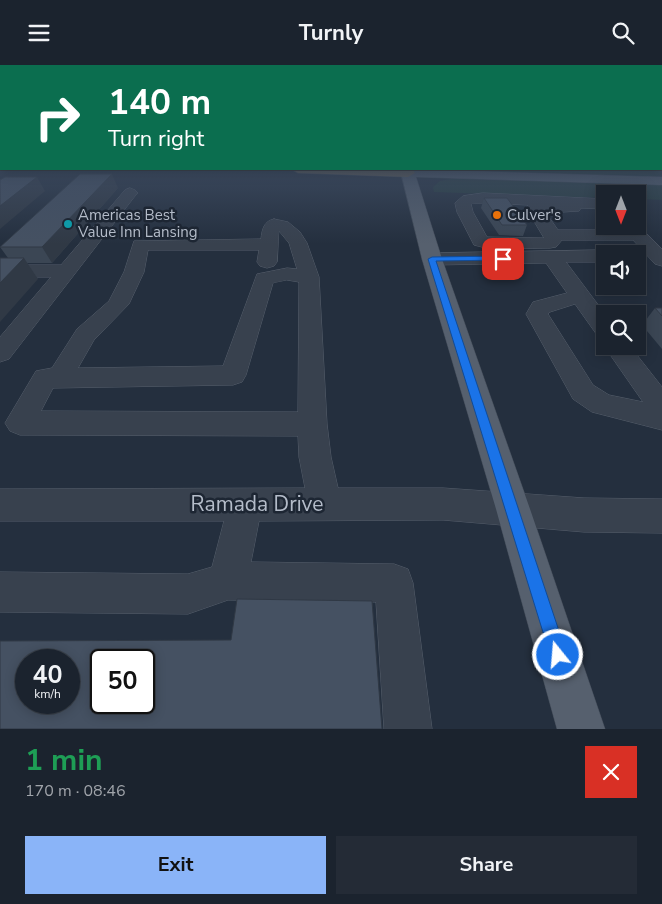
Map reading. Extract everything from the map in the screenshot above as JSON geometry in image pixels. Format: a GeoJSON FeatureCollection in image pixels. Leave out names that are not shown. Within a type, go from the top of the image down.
{"type":"FeatureCollection","features":[{"type":"Feature","properties":{"kind":"main road"},"geometry":{"type":"LineString","coordinates":[[411,182],[432,259],[513,509],[581,729]]}},
{"type":"Feature","properties":{"kind":"street"},"geometry":{"type":"LineString","coordinates":[[0,353],[130,193]]}},
{"type":"Feature","properties":{"kind":"street"},"geometry":{"type":"LineString","coordinates":[[432,259],[550,245],[595,234],[571,205],[483,199],[472,205],[482,229],[489,239],[533,240],[550,245],[596,254]]}},
{"type":"Feature","properties":{"kind":"street"},"geometry":{"type":"LineString","coordinates":[[596,204],[534,208],[550,245],[581,297],[596,318]]}},
{"type":"Feature","properties":{"kind":"street"},"geometry":{"type":"LineString","coordinates":[[312,424],[20,423],[45,378],[233,375],[264,278],[271,228],[274,224],[280,224],[295,235],[309,277],[314,457],[325,504]]}},
{"type":"Feature","properties":{"kind":"street"},"geometry":{"type":"LineString","coordinates":[[638,235],[660,256]]}},
{"type":"Feature","properties":{"kind":"street"},"geometry":{"type":"LineString","coordinates":[[59,378],[85,335],[118,305],[134,272],[140,245],[269,244]]}},
{"type":"Feature","properties":{"kind":"street"},"geometry":{"type":"LineString","coordinates":[[646,255],[660,256]]}},
{"type":"Feature","properties":{"kind":"street"},"geometry":{"type":"LineString","coordinates":[[0,271],[67,271]]}},
{"type":"Feature","properties":{"kind":"street"},"geometry":{"type":"LineString","coordinates":[[264,278],[287,274],[309,277]]}},
{"type":"Feature","properties":{"kind":"street"},"geometry":{"type":"LineString","coordinates":[[581,297],[541,307],[537,314],[583,392],[602,404],[662,418]]}},
{"type":"Feature","properties":{"kind":"street"},"geometry":{"type":"LineString","coordinates":[[624,356],[662,407]]}},
{"type":"Feature","properties":{"kind":"street","name":"Ramada Drive"},"geometry":{"type":"LineString","coordinates":[[0,505],[443,504],[584,515],[662,516]]}},
{"type":"Feature","properties":{"kind":"street"},"geometry":{"type":"LineString","coordinates":[[228,581],[244,505]]}},
{"type":"Feature","properties":{"kind":"street"},"geometry":{"type":"LineString","coordinates":[[0,592],[188,594],[228,581],[394,583],[408,729]]}},
{"type":"Feature","properties":{"kind":"green space"},"geometry":{"type":"Polygon","coordinates":[[[439,182],[572,182],[662,185],[662,200],[646,199],[646,185],[596,185],[596,198],[434,192],[433,187],[439,182]]]}},
{"type":"Feature","properties":{"kind":"building"},"geometry":{"type":"Polygon","coordinates":[[[0,182],[31,182],[0,206],[0,182]]]}},
{"type":"Feature","properties":{"kind":"building"},"geometry":{"type":"Polygon","coordinates":[[[71,182],[104,182],[42,247],[0,247],[71,182]]]}},
{"type":"Feature","properties":{"kind":"building"},"geometry":{"type":"Polygon","coordinates":[[[484,198],[507,198],[527,225],[502,225],[484,198]]]}},
{"type":"Feature","properties":{"kind":"building"},"geometry":{"type":"Polygon","coordinates":[[[0,258],[24,258],[0,283],[0,258]]]}},
{"type":"Feature","properties":{"kind":"building"},"geometry":{"type":"Polygon","coordinates":[[[655,308],[662,308],[662,316],[655,308]]]}},
{"type":"Feature","properties":{"kind":"building"},"geometry":{"type":"Polygon","coordinates":[[[237,599],[372,601],[382,729],[0,729],[0,641],[231,640],[237,599]]]}},
{"type":"Feature","properties":{"kind":"place","name":"Culver's"},"geometry":{"type":"Point","coordinates":[497,215]}},
{"type":"Feature","properties":{"kind":"place","name":"Americas Best Value Inn Lansing"},"geometry":{"type":"Point","coordinates":[68,224]}},
{"type":"Feature","properties":{"kind":"route"},"geometry":{"type":"LineString","coordinates":[[503,259],[432,259],[558,655]]}}]}
